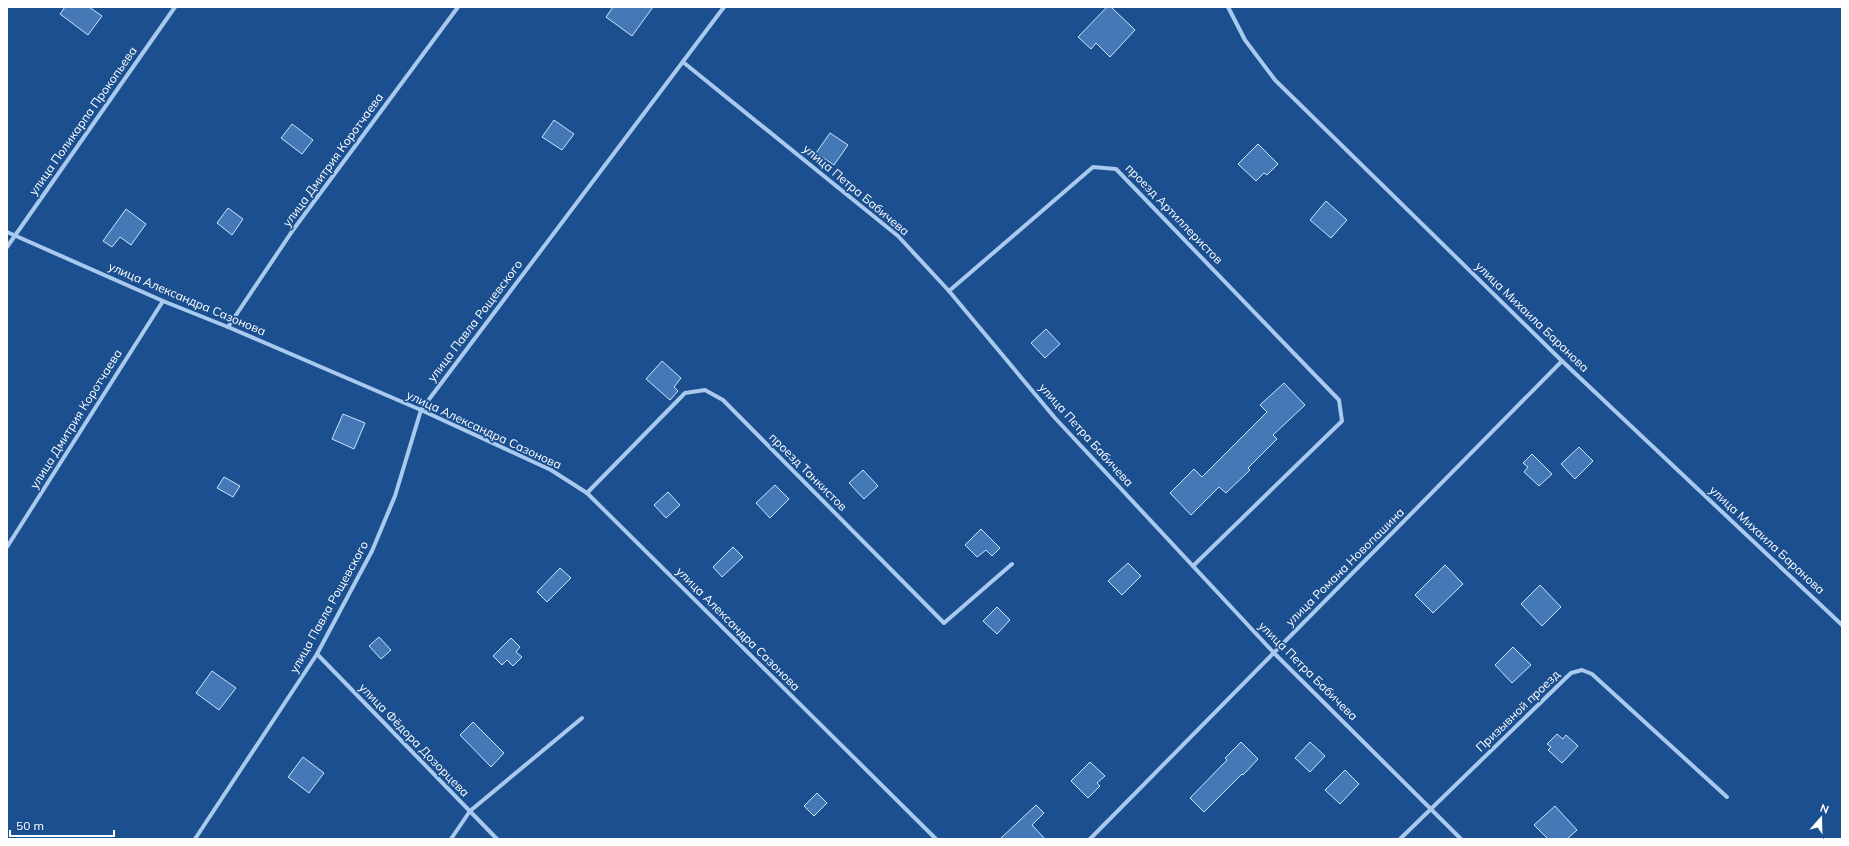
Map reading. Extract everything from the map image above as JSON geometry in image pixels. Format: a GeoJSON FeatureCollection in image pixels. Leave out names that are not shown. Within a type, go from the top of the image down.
{"type":"FeatureCollection","features":[{"type":"Feature","properties":{"kind":"street","name":"улица Поликарпа Прокопьева"},"geometry":{"type":"LineString","coordinates":[[7,247],[176,7]]}},
{"type":"Feature","properties":{"kind":"street","name":"улица Дмитрия Коротчаева"},"geometry":{"type":"LineString","coordinates":[[228,327],[293,230],[458,7]]}},
{"type":"Feature","properties":{"kind":"street","name":"улица Павла Рощевского"},"geometry":{"type":"LineString","coordinates":[[195,839],[317,654],[372,551],[395,496],[421,410],[724,7]]}},
{"type":"Feature","properties":{"kind":"street","name":"улица Михаила Баранова"},"geometry":{"type":"LineString","coordinates":[[1228,7],[1245,40],[1275,80],[1562,361],[1842,625]]}},
{"type":"Feature","properties":{"kind":"street","name":"улица Петра Бабичева"},"geometry":{"type":"LineString","coordinates":[[683,62],[898,236],[949,291],[1055,418],[1274,653],[1461,839]]}},
{"type":"Feature","properties":{"kind":"street","name":"проезд Артиллеристов"},"geometry":{"type":"LineString","coordinates":[[949,291],[1093,167],[1116,169],[1316,374],[1339,400],[1342,421],[1193,566]]}},
{"type":"Feature","properties":{"kind":"street","name":"улица Александра Сазонова"},"geometry":{"type":"LineString","coordinates":[[7,232],[163,301],[228,327],[421,410],[550,470],[587,493],[936,839]]}},
{"type":"Feature","properties":{"kind":"street","name":"улица Дмитрия Коротчаева"},"geometry":{"type":"LineString","coordinates":[[7,547],[163,301]]}},
{"type":"Feature","properties":{"kind":"street","name":"улица Романа Новопашина"},"geometry":{"type":"LineString","coordinates":[[1090,839],[1562,361]]}},
{"type":"Feature","properties":{"kind":"street","name":"проезд Танкистов"},"geometry":{"type":"LineString","coordinates":[[587,493],[686,393],[705,390],[723,400],[944,622],[1012,564]]}},
{"type":"Feature","properties":{"kind":"street","name":"улица Фёдора Дозорцева"},"geometry":{"type":"LineString","coordinates":[[317,654],[498,839]]}},
{"type":"Feature","properties":{"kind":"street","name":"Призывной проезд"},"geometry":{"type":"LineString","coordinates":[[1400,839],[1571,673],[1582,670],[1592,674],[1726,797]]}},
{"type":"Feature","properties":{"kind":"street"},"geometry":{"type":"LineString","coordinates":[[451,839],[470,811],[582,718]]}},
{"type":"Feature","properties":{"kind":"building"},"geometry":{"type":"Polygon","coordinates":[[[65,7],[89,7],[102,16],[88,35],[60,14],[65,7]]]}},
{"type":"Feature","properties":{"kind":"building"},"geometry":{"type":"Polygon","coordinates":[[[613,7],[653,7],[632,36],[606,17],[613,7]]]}},
{"type":"Feature","properties":{"kind":"building"},"geometry":{"type":"Polygon","coordinates":[[[1107,7],[1111,7],[1135,30],[1110,57],[1096,43],[1091,49],[1078,37],[1107,7]]]}},
{"type":"Feature","properties":{"kind":"building"},"geometry":{"type":"Polygon","coordinates":[[[554,120],[574,134],[562,150],[542,137],[554,120]]]}},
{"type":"Feature","properties":{"kind":"building"},"geometry":{"type":"Polygon","coordinates":[[[292,124],[313,140],[302,154],[281,138],[292,124]]]}},
{"type":"Feature","properties":{"kind":"building"},"geometry":{"type":"Polygon","coordinates":[[[830,133],[848,145],[834,165],[816,153],[830,133]]]}},
{"type":"Feature","properties":{"kind":"building"},"geometry":{"type":"Polygon","coordinates":[[[1258,144],[1278,164],[1267,175],[1264,173],[1256,181],[1238,164],[1258,144]]]}},
{"type":"Feature","properties":{"kind":"building"},"geometry":{"type":"Polygon","coordinates":[[[1326,201],[1347,220],[1331,238],[1310,220],[1326,201]]]}},
{"type":"Feature","properties":{"kind":"building"},"geometry":{"type":"Polygon","coordinates":[[[228,208],[243,219],[232,235],[217,223],[228,208]]]}},
{"type":"Feature","properties":{"kind":"building"},"geometry":{"type":"Polygon","coordinates":[[[126,209],[146,224],[131,245],[120,237],[112,247],[103,241],[126,209]]]}},
{"type":"Feature","properties":{"kind":"building"},"geometry":{"type":"Polygon","coordinates":[[[1046,329],[1060,344],[1045,358],[1031,343],[1046,329]]]}},
{"type":"Feature","properties":{"kind":"building"},"geometry":{"type":"Polygon","coordinates":[[[662,361],[681,378],[674,387],[678,391],[670,400],[646,379],[662,361]]]}},
{"type":"Feature","properties":{"kind":"building"},"geometry":{"type":"Polygon","coordinates":[[[1284,383],[1305,405],[1273,435],[1277,439],[1248,468],[1250,470],[1226,493],[1219,487],[1191,515],[1170,493],[1194,469],[1202,477],[1267,412],[1260,405],[1284,383]]]}},
{"type":"Feature","properties":{"kind":"building"},"geometry":{"type":"Polygon","coordinates":[[[343,414],[365,423],[354,449],[332,439],[343,414]]]}},
{"type":"Feature","properties":{"kind":"building"},"geometry":{"type":"Polygon","coordinates":[[[1579,447],[1593,461],[1575,479],[1561,464],[1579,447]]]}},
{"type":"Feature","properties":{"kind":"building"},"geometry":{"type":"Polygon","coordinates":[[[1532,454],[1552,474],[1539,486],[1524,472],[1528,467],[1523,463],[1532,454]]]}},
{"type":"Feature","properties":{"kind":"building"},"geometry":{"type":"Polygon","coordinates":[[[863,470],[878,486],[864,499],[849,483],[863,470]]]}},
{"type":"Feature","properties":{"kind":"building"},"geometry":{"type":"Polygon","coordinates":[[[224,477],[240,486],[233,497],[217,488],[224,477]]]}},
{"type":"Feature","properties":{"kind":"building"},"geometry":{"type":"Polygon","coordinates":[[[775,485],[789,499],[770,518],[756,503],[775,485]]]}},
{"type":"Feature","properties":{"kind":"building"},"geometry":{"type":"Polygon","coordinates":[[[668,492],[680,505],[666,518],[654,505],[668,492]]]}},
{"type":"Feature","properties":{"kind":"building"},"geometry":{"type":"Polygon","coordinates":[[[981,529],[1000,548],[992,556],[986,550],[977,557],[965,545],[981,529]]]}},
{"type":"Feature","properties":{"kind":"building"},"geometry":{"type":"Polygon","coordinates":[[[733,547],[743,557],[722,577],[713,567],[733,547]]]}},
{"type":"Feature","properties":{"kind":"building"},"geometry":{"type":"Polygon","coordinates":[[[1128,563],[1141,576],[1122,595],[1108,581],[1128,563]]]}},
{"type":"Feature","properties":{"kind":"building"},"geometry":{"type":"Polygon","coordinates":[[[1445,565],[1463,584],[1433,613],[1415,595],[1445,565]]]}},
{"type":"Feature","properties":{"kind":"building"},"geometry":{"type":"Polygon","coordinates":[[[560,568],[571,578],[547,602],[537,592],[560,568]]]}},
{"type":"Feature","properties":{"kind":"building"},"geometry":{"type":"Polygon","coordinates":[[[1540,585],[1561,607],[1542,626],[1521,604],[1540,585]]]}},
{"type":"Feature","properties":{"kind":"building"},"geometry":{"type":"Polygon","coordinates":[[[997,607],[1010,620],[997,634],[983,621],[997,607]]]}},
{"type":"Feature","properties":{"kind":"building"},"geometry":{"type":"Polygon","coordinates":[[[379,637],[391,650],[381,659],[369,646],[379,637]]]}},
{"type":"Feature","properties":{"kind":"building"},"geometry":{"type":"Polygon","coordinates":[[[511,638],[520,647],[516,652],[522,657],[513,666],[507,660],[502,665],[493,656],[511,638]]]}},
{"type":"Feature","properties":{"kind":"building"},"geometry":{"type":"Polygon","coordinates":[[[1513,647],[1531,665],[1512,683],[1495,665],[1513,647]]]}},
{"type":"Feature","properties":{"kind":"building"},"geometry":{"type":"Polygon","coordinates":[[[212,671],[236,688],[219,710],[196,693],[212,671]]]}},
{"type":"Feature","properties":{"kind":"building"},"geometry":{"type":"Polygon","coordinates":[[[473,722],[504,753],[491,767],[460,735],[473,722]]]}},
{"type":"Feature","properties":{"kind":"building"},"geometry":{"type":"Polygon","coordinates":[[[1557,734],[1563,739],[1566,735],[1578,746],[1562,763],[1548,750],[1551,747],[1547,744],[1557,734]]]}},
{"type":"Feature","properties":{"kind":"building"},"geometry":{"type":"Polygon","coordinates":[[[1241,742],[1258,759],[1204,812],[1190,798],[1227,760],[1225,758],[1241,742]]]}},
{"type":"Feature","properties":{"kind":"building"},"geometry":{"type":"Polygon","coordinates":[[[1310,742],[1325,756],[1310,772],[1295,758],[1310,742]]]}},
{"type":"Feature","properties":{"kind":"building"},"geometry":{"type":"Polygon","coordinates":[[[303,757],[324,773],[309,793],[288,777],[303,757]]]}},
{"type":"Feature","properties":{"kind":"building"},"geometry":{"type":"Polygon","coordinates":[[[1090,762],[1105,776],[1097,783],[1100,786],[1088,798],[1071,781],[1090,762]]]}},
{"type":"Feature","properties":{"kind":"building"},"geometry":{"type":"Polygon","coordinates":[[[1345,770],[1359,784],[1340,804],[1325,790],[1345,770]]]}},
{"type":"Feature","properties":{"kind":"building"},"geometry":{"type":"Polygon","coordinates":[[[817,793],[827,803],[814,816],[804,806],[817,793]]]}},
{"type":"Feature","properties":{"kind":"building"},"geometry":{"type":"Polygon","coordinates":[[[1036,805],[1044,813],[1032,825],[1045,839],[1000,839],[1036,805]]]}},
{"type":"Feature","properties":{"kind":"building"},"geometry":{"type":"Polygon","coordinates":[[[1555,806],[1577,830],[1567,839],[1548,839],[1534,825],[1555,806]]]}}]}
